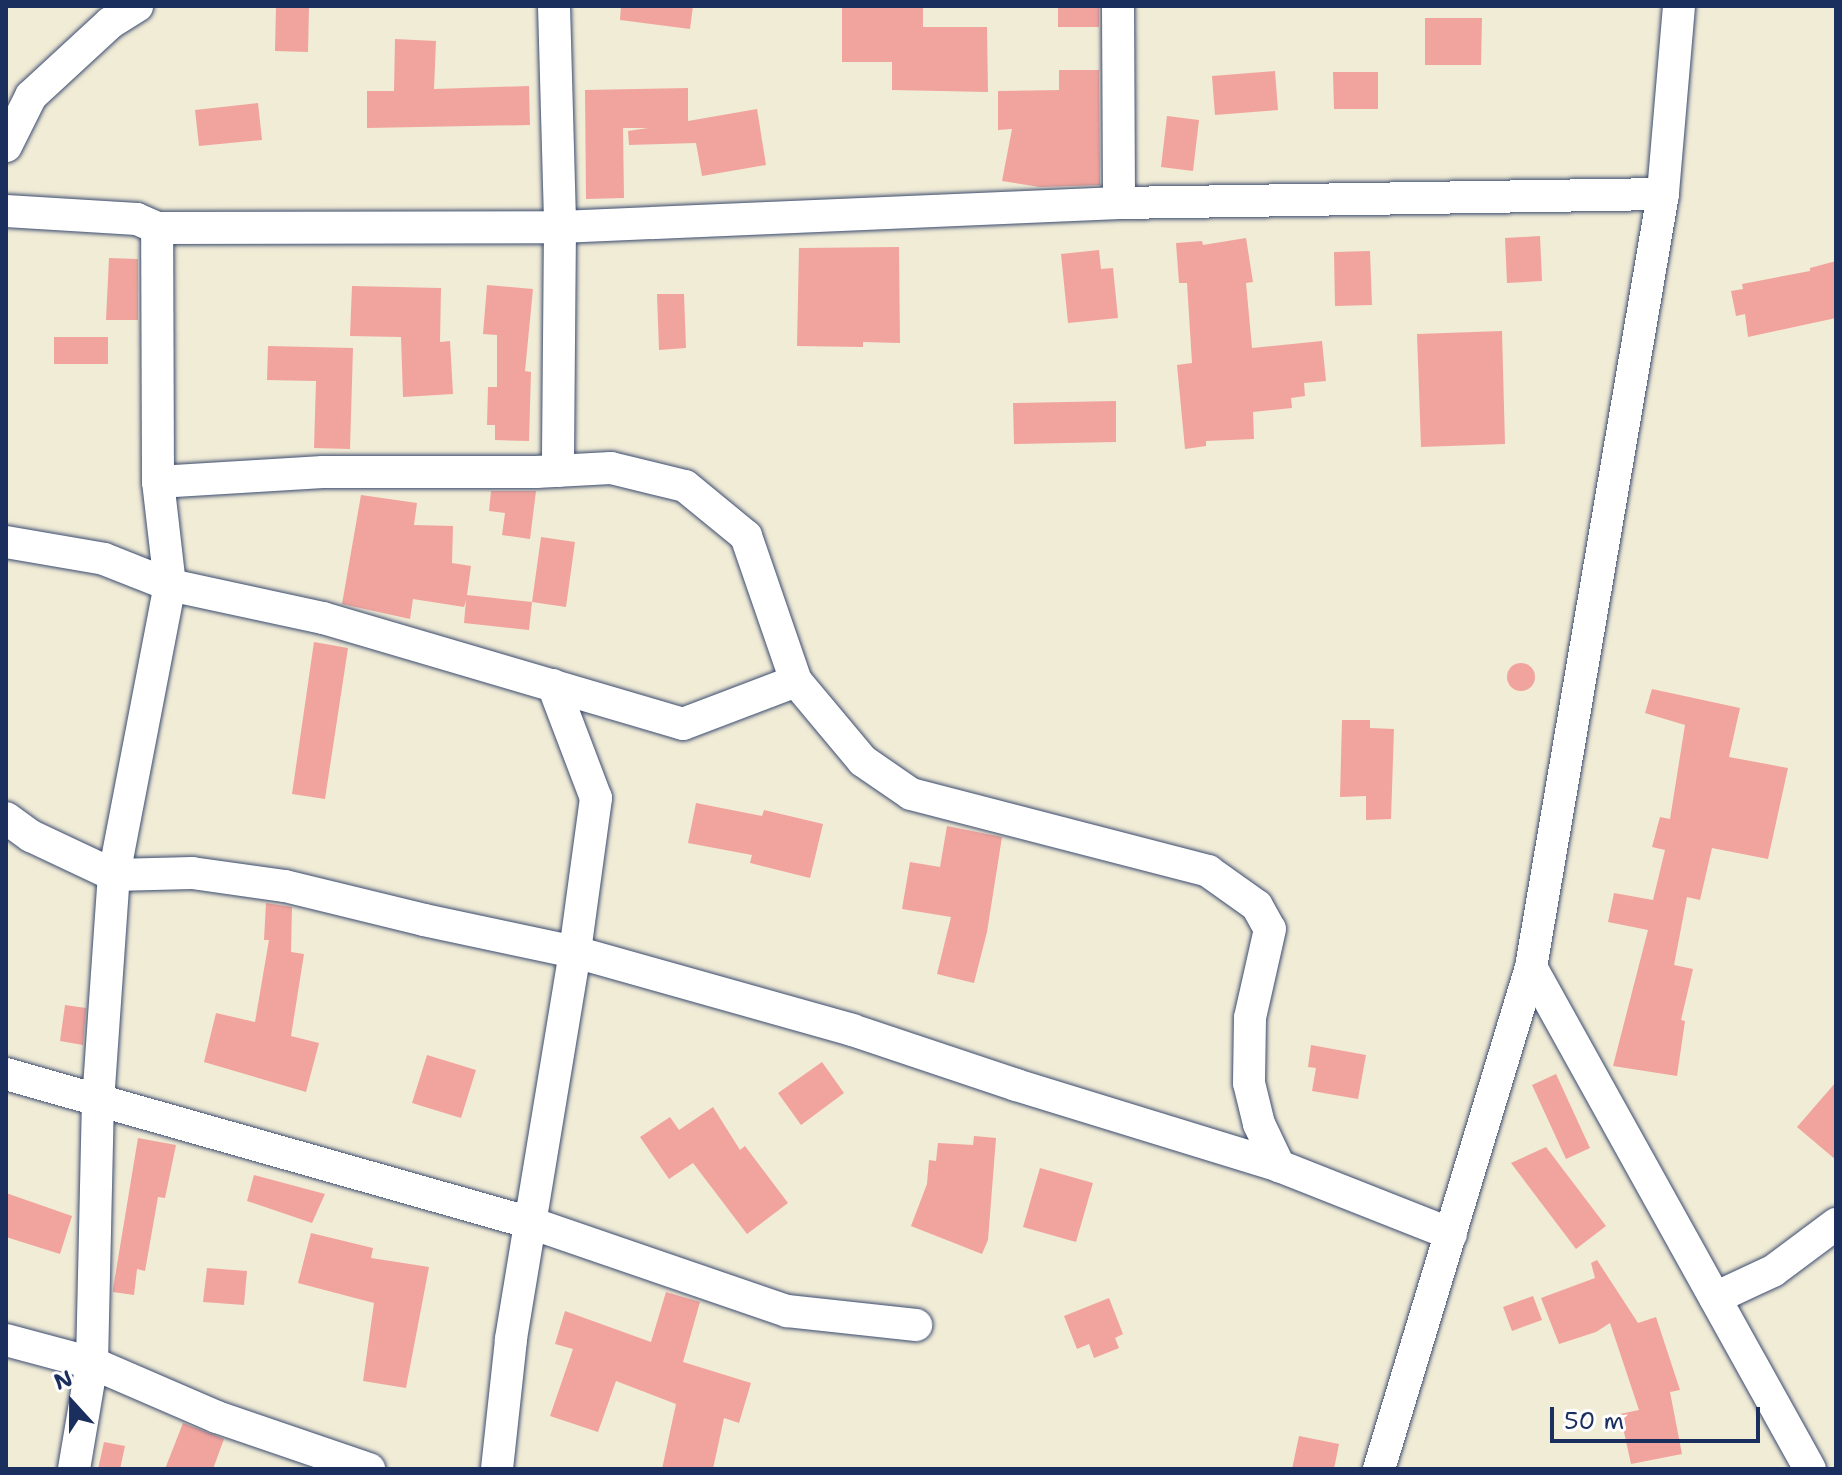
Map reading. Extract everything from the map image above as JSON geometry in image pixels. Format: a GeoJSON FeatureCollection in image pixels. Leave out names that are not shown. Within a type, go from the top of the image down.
{"type":"FeatureCollection","features":[{"type":"Feature","properties":{"kind":"street"},"geometry":{"type":"LineString","coordinates":[[6,146],[31,96],[110,23],[137,6]]}},
{"type":"Feature","properties":{"kind":"street"},"geometry":{"type":"LineString","coordinates":[[554,6],[560,227],[558,471]]}},
{"type":"Feature","properties":{"kind":"street"},"geometry":{"type":"LineString","coordinates":[[1118,6],[1119,203]]}},
{"type":"Feature","properties":{"kind":"street"},"geometry":{"type":"LineString","coordinates":[[1379,1469],[1531,967],[1663,194],[1679,6]]}},
{"type":"Feature","properties":{"kind":"street"},"geometry":{"type":"LineString","coordinates":[[6,211],[137,219],[157,228],[560,227],[1119,203],[1663,194]]}},
{"type":"Feature","properties":{"kind":"street"},"geometry":{"type":"LineString","coordinates":[[74,1469],[92,1363],[98,1102],[114,875],[170,585],[158,482],[157,228]]}},
{"type":"Feature","properties":{"kind":"street"},"geometry":{"type":"LineString","coordinates":[[158,482],[323,472],[611,468],[685,486],[746,536],[796,681],[863,761],[911,794],[1208,871],[1257,906],[1270,929],[1250,1018],[1249,1083],[1259,1124],[1279,1166]]}},
{"type":"Feature","properties":{"kind":"street"},"geometry":{"type":"LineString","coordinates":[[6,542],[43,545],[104,559],[170,585],[323,618],[683,724],[796,681]]}},
{"type":"Feature","properties":{"kind":"street"},"geometry":{"type":"LineString","coordinates":[[497,1469],[511,1340],[575,952],[596,798],[553,685]]}},
{"type":"Feature","properties":{"kind":"street"},"geometry":{"type":"LineString","coordinates":[[6,818],[31,836],[114,875],[192,873],[285,886],[575,952],[852,1030],[1016,1085],[1279,1166],[1451,1234]]}},
{"type":"Feature","properties":{"kind":"street"},"geometry":{"type":"LineString","coordinates":[[1531,967],[1810,1469]]}},
{"type":"Feature","properties":{"kind":"street"},"geometry":{"type":"LineString","coordinates":[[6,1074],[531,1223],[787,1311],[916,1325]]}},
{"type":"Feature","properties":{"kind":"street"},"geometry":{"type":"LineString","coordinates":[[1715,1298],[1773,1271],[1836,1224]]}},
{"type":"Feature","properties":{"kind":"street"},"geometry":{"type":"LineString","coordinates":[[6,1340],[92,1363],[217,1417],[369,1469]]}},
{"type":"Feature","properties":{"kind":"building"},"geometry":{"type":"Polygon","coordinates":[[[276,6],[309,6],[308,52],[275,51],[276,6]]]}},
{"type":"Feature","properties":{"kind":"building"},"geometry":{"type":"Polygon","coordinates":[[[621,6],[693,6],[690,29],[620,20],[621,6]]]}},
{"type":"Feature","properties":{"kind":"building"},"geometry":{"type":"Polygon","coordinates":[[[842,6],[923,6],[923,27],[987,27],[988,92],[892,90],[892,62],[842,62],[842,6]]]}},
{"type":"Feature","properties":{"kind":"building"},"geometry":{"type":"Polygon","coordinates":[[[1058,6],[1099,6],[1099,27],[1058,27],[1058,6]]]}},
{"type":"Feature","properties":{"kind":"building"},"geometry":{"type":"Polygon","coordinates":[[[1425,18],[1482,18],[1481,65],[1425,65],[1425,18]]]}},
{"type":"Feature","properties":{"kind":"building"},"geometry":{"type":"Polygon","coordinates":[[[395,39],[436,41],[434,89],[529,86],[530,125],[367,128],[367,91],[394,91],[395,39]]]}},
{"type":"Feature","properties":{"kind":"building"},"geometry":{"type":"Polygon","coordinates":[[[1059,70],[1099,70],[1100,185],[1040,187],[1002,181],[1012,129],[998,130],[998,91],[1059,90],[1059,70]]]}},
{"type":"Feature","properties":{"kind":"building"},"geometry":{"type":"Polygon","coordinates":[[[1275,71],[1278,110],[1215,115],[1212,76],[1275,71]]]}},
{"type":"Feature","properties":{"kind":"building"},"geometry":{"type":"Polygon","coordinates":[[[1333,72],[1378,72],[1378,109],[1334,109],[1333,72]]]}},
{"type":"Feature","properties":{"kind":"building"},"geometry":{"type":"Polygon","coordinates":[[[688,88],[688,121],[757,109],[766,165],[702,176],[696,143],[629,145],[628,131],[648,128],[623,128],[624,198],[586,199],[585,90],[688,88]]]}},
{"type":"Feature","properties":{"kind":"building"},"geometry":{"type":"Polygon","coordinates":[[[258,103],[262,140],[199,146],[195,110],[258,103]]]}},
{"type":"Feature","properties":{"kind":"building"},"geometry":{"type":"Polygon","coordinates":[[[1167,116],[1199,120],[1193,171],[1161,167],[1167,116]]]}},
{"type":"Feature","properties":{"kind":"building"},"geometry":{"type":"Polygon","coordinates":[[[1540,236],[1542,281],[1507,283],[1505,238],[1540,236]]]}},
{"type":"Feature","properties":{"kind":"building"},"geometry":{"type":"Polygon","coordinates":[[[1246,238],[1253,282],[1246,283],[1252,348],[1322,341],[1326,381],[1304,383],[1305,396],[1291,398],[1292,408],[1253,412],[1254,439],[1206,441],[1206,446],[1185,449],[1177,365],[1192,363],[1187,283],[1179,283],[1176,243],[1202,241],[1203,245],[1246,238]]]}},
{"type":"Feature","properties":{"kind":"building"},"geometry":{"type":"Polygon","coordinates":[[[899,247],[900,343],[863,342],[863,347],[797,346],[799,248],[899,247]]]}},
{"type":"Feature","properties":{"kind":"building"},"geometry":{"type":"Polygon","coordinates":[[[1099,250],[1101,269],[1113,268],[1118,318],[1068,323],[1061,254],[1099,250]]]}},
{"type":"Feature","properties":{"kind":"building"},"geometry":{"type":"Polygon","coordinates":[[[1370,251],[1372,305],[1335,306],[1334,252],[1370,251]]]}},
{"type":"Feature","properties":{"kind":"building"},"geometry":{"type":"Polygon","coordinates":[[[109,258],[138,259],[138,320],[106,320],[109,258]]]}},
{"type":"Feature","properties":{"kind":"building"},"geometry":{"type":"Polygon","coordinates":[[[1836,261],[1836,318],[1748,337],[1745,314],[1736,316],[1731,291],[1743,289],[1742,284],[1810,271],[1810,268],[1836,261]]]}},
{"type":"Feature","properties":{"kind":"building"},"geometry":{"type":"Polygon","coordinates":[[[487,285],[533,289],[525,371],[531,372],[529,441],[495,440],[495,425],[487,425],[488,387],[497,387],[497,335],[483,334],[487,285]]]}},
{"type":"Feature","properties":{"kind":"building"},"geometry":{"type":"Polygon","coordinates":[[[352,286],[441,288],[440,342],[450,341],[453,394],[403,397],[401,337],[350,336],[352,286]]]}},
{"type":"Feature","properties":{"kind":"building"},"geometry":{"type":"Polygon","coordinates":[[[657,294],[684,294],[686,348],[659,350],[657,294]]]}},
{"type":"Feature","properties":{"kind":"building"},"geometry":{"type":"Polygon","coordinates":[[[1502,331],[1505,444],[1421,447],[1417,334],[1502,331]]]}},
{"type":"Feature","properties":{"kind":"building"},"geometry":{"type":"Polygon","coordinates":[[[54,337],[108,337],[108,364],[54,364],[54,337]]]}},
{"type":"Feature","properties":{"kind":"building"},"geometry":{"type":"Polygon","coordinates":[[[268,346],[353,348],[350,449],[314,448],[316,381],[267,380],[268,346]]]}},
{"type":"Feature","properties":{"kind":"building"},"geometry":{"type":"Polygon","coordinates":[[[1116,401],[1116,442],[1014,444],[1013,403],[1116,401]]]}},
{"type":"Feature","properties":{"kind":"building"},"geometry":{"type":"Polygon","coordinates":[[[491,491],[536,491],[530,539],[502,535],[505,513],[489,511],[491,491]]]}},
{"type":"Feature","properties":{"kind":"building"},"geometry":{"type":"Polygon","coordinates":[[[361,495],[417,503],[414,525],[453,526],[452,563],[471,566],[467,595],[532,602],[529,630],[464,623],[466,600],[464,607],[413,599],[410,619],[342,604],[361,495]]]}},
{"type":"Feature","properties":{"kind":"building"},"geometry":{"type":"Polygon","coordinates":[[[541,537],[575,542],[566,607],[532,602],[541,537]]]}},
{"type":"Feature","properties":{"kind":"building"},"geometry":{"type":"Polygon","coordinates":[[[314,642],[348,648],[325,799],[292,794],[314,642]]]}},
{"type":"Feature","properties":{"kind":"building"},"geometry":{"type":"Polygon","coordinates":[[[1521,663],[1531,667],[1535,677],[1531,687],[1521,691],[1511,687],[1507,677],[1511,667],[1521,663]]]}},
{"type":"Feature","properties":{"kind":"building"},"geometry":{"type":"Polygon","coordinates":[[[1652,689],[1740,708],[1729,757],[1788,768],[1768,859],[1712,848],[1700,900],[1687,897],[1674,965],[1693,969],[1681,1020],[1685,1021],[1677,1076],[1613,1066],[1648,930],[1608,922],[1614,893],[1653,900],[1665,850],[1652,847],[1660,817],[1670,819],[1685,725],[1645,713],[1652,689]]]}},
{"type":"Feature","properties":{"kind":"building"},"geometry":{"type":"Polygon","coordinates":[[[1342,720],[1370,720],[1370,728],[1394,729],[1391,819],[1366,820],[1366,796],[1340,797],[1342,720]]]}},
{"type":"Feature","properties":{"kind":"building"},"geometry":{"type":"Polygon","coordinates":[[[696,803],[762,816],[764,810],[823,824],[810,878],[750,863],[752,855],[688,843],[696,803]]]}},
{"type":"Feature","properties":{"kind":"building"},"geometry":{"type":"Polygon","coordinates":[[[947,826],[1002,837],[987,932],[974,983],[937,974],[951,917],[902,909],[910,862],[940,867],[947,826]]]}},
{"type":"Feature","properties":{"kind":"building"},"geometry":{"type":"Polygon","coordinates":[[[266,903],[292,907],[291,952],[304,954],[291,1036],[319,1043],[306,1092],[204,1062],[216,1013],[255,1022],[269,940],[264,940],[266,903]]]}},
{"type":"Feature","properties":{"kind":"building"},"geometry":{"type":"Polygon","coordinates":[[[65,1005],[86,1008],[83,1045],[60,1041],[65,1005]]]}},
{"type":"Feature","properties":{"kind":"building"},"geometry":{"type":"Polygon","coordinates":[[[1311,1045],[1366,1055],[1358,1099],[1312,1091],[1316,1068],[1308,1067],[1311,1045]]]}},
{"type":"Feature","properties":{"kind":"building"},"geometry":{"type":"Polygon","coordinates":[[[427,1055],[476,1070],[461,1118],[412,1103],[427,1055]]]}},
{"type":"Feature","properties":{"kind":"building"},"geometry":{"type":"Polygon","coordinates":[[[822,1062],[844,1093],[801,1125],[778,1093],[822,1062]]]}},
{"type":"Feature","properties":{"kind":"building"},"geometry":{"type":"Polygon","coordinates":[[[1556,1074],[1590,1148],[1566,1159],[1532,1085],[1556,1074]]]}},
{"type":"Feature","properties":{"kind":"building"},"geometry":{"type":"Polygon","coordinates":[[[1836,1082],[1836,1160],[1797,1127],[1836,1082]]]}},
{"type":"Feature","properties":{"kind":"building"},"geometry":{"type":"Polygon","coordinates":[[[713,1107],[740,1150],[745,1146],[788,1203],[747,1234],[693,1163],[669,1179],[640,1137],[670,1117],[679,1130],[713,1107]]]}},
{"type":"Feature","properties":{"kind":"building"},"geometry":{"type":"Polygon","coordinates":[[[974,1136],[996,1138],[988,1240],[982,1254],[911,1226],[927,1184],[929,1160],[936,1161],[938,1143],[973,1145],[974,1136]]]}},
{"type":"Feature","properties":{"kind":"building"},"geometry":{"type":"Polygon","coordinates":[[[138,1138],[176,1145],[165,1198],[158,1197],[145,1271],[137,1269],[134,1295],[113,1292],[113,1289],[138,1138]]]}},
{"type":"Feature","properties":{"kind":"building"},"geometry":{"type":"Polygon","coordinates":[[[1546,1147],[1606,1226],[1576,1249],[1511,1163],[1546,1147]]]}},
{"type":"Feature","properties":{"kind":"building"},"geometry":{"type":"Polygon","coordinates":[[[1040,1168],[1093,1183],[1076,1242],[1023,1227],[1040,1168]]]}},
{"type":"Feature","properties":{"kind":"building"},"geometry":{"type":"Polygon","coordinates":[[[254,1175],[325,1194],[312,1223],[247,1201],[254,1175]]]}},
{"type":"Feature","properties":{"kind":"building"},"geometry":{"type":"Polygon","coordinates":[[[6,1193],[72,1216],[60,1254],[6,1237],[6,1193]]]}},
{"type":"Feature","properties":{"kind":"building"},"geometry":{"type":"Polygon","coordinates":[[[311,1233],[373,1248],[371,1258],[429,1267],[406,1388],[363,1381],[374,1303],[298,1283],[311,1233]]]}},
{"type":"Feature","properties":{"kind":"building"},"geometry":{"type":"Polygon","coordinates":[[[1597,1260],[1638,1323],[1656,1317],[1680,1390],[1670,1392],[1682,1454],[1631,1464],[1620,1414],[1639,1410],[1610,1323],[1596,1332],[1559,1344],[1541,1298],[1595,1278],[1591,1263],[1597,1260]]]}},
{"type":"Feature","properties":{"kind":"building"},"geometry":{"type":"Polygon","coordinates":[[[207,1268],[247,1271],[244,1305],[203,1302],[207,1268]]]}},
{"type":"Feature","properties":{"kind":"building"},"geometry":{"type":"Polygon","coordinates":[[[666,1292],[700,1302],[683,1362],[751,1383],[739,1423],[724,1418],[713,1469],[662,1469],[676,1404],[616,1381],[598,1432],[550,1416],[573,1349],[555,1344],[565,1311],[651,1342],[666,1292]]]}},
{"type":"Feature","properties":{"kind":"building"},"geometry":{"type":"Polygon","coordinates":[[[1533,1296],[1542,1320],[1512,1331],[1503,1307],[1533,1296]]]}},
{"type":"Feature","properties":{"kind":"building"},"geometry":{"type":"Polygon","coordinates":[[[1109,1298],[1123,1334],[1115,1338],[1119,1348],[1094,1358],[1089,1344],[1077,1349],[1064,1316],[1109,1298]]]}},
{"type":"Feature","properties":{"kind":"building"},"geometry":{"type":"Polygon","coordinates":[[[183,1423],[224,1439],[213,1469],[165,1469],[183,1423]]]}},
{"type":"Feature","properties":{"kind":"building"},"geometry":{"type":"Polygon","coordinates":[[[1299,1436],[1339,1444],[1334,1469],[1292,1469],[1299,1436]]]}},
{"type":"Feature","properties":{"kind":"building"},"geometry":{"type":"Polygon","coordinates":[[[104,1442],[125,1446],[120,1469],[98,1469],[104,1442]]]}}]}
